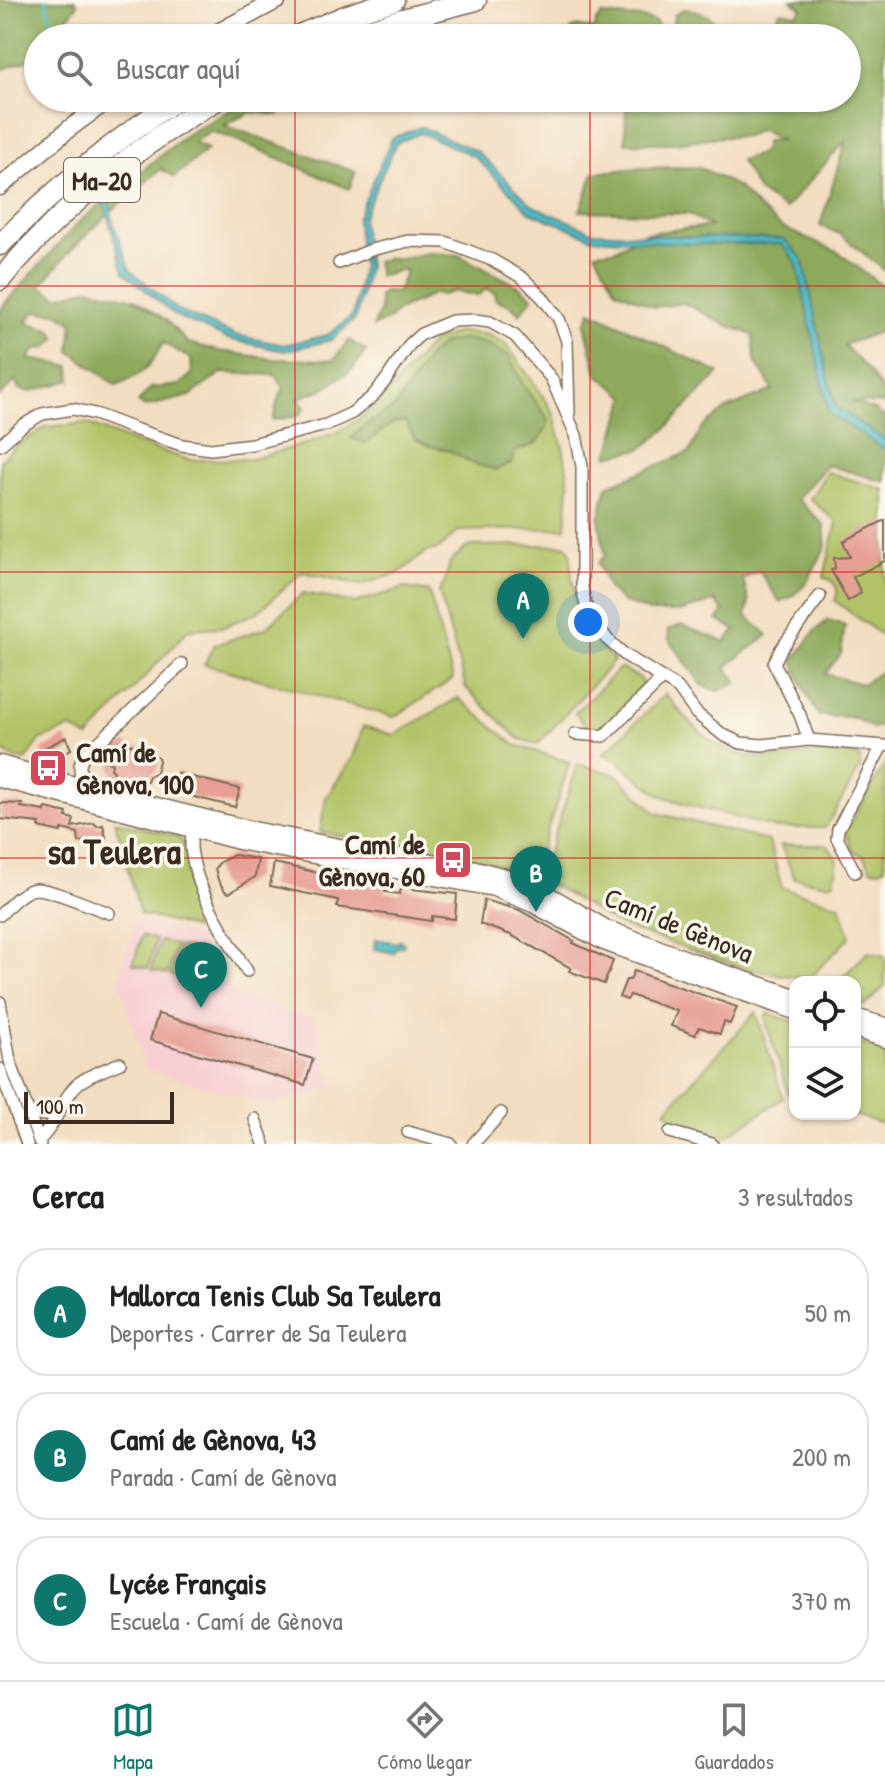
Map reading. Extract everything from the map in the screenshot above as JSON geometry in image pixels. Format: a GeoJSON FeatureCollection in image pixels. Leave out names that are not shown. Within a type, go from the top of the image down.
{"type":"FeatureCollection","features":[{"type":"Feature","properties":{"kind":"highway"},"geometry":{"type":"LineString","coordinates":[[326,24],[394,0]]}},
{"type":"Feature","properties":{"kind":"highway"},"geometry":{"type":"LineString","coordinates":[[387,24],[476,0]]}},
{"type":"Feature","properties":{"kind":"highway","name":"Ma-20"},"geometry":{"type":"LineString","coordinates":[[0,245],[69,179],[159,112]]}},
{"type":"Feature","properties":{"kind":"highway","name":"Ma-20"},"geometry":{"type":"LineString","coordinates":[[0,280],[76,202],[133,155],[198,112]]}},
{"type":"Feature","properties":{"kind":"highway"},"geometry":{"type":"LineString","coordinates":[[0,295],[63,226],[139,162],[175,126]]}},
{"type":"Feature","properties":{"kind":"highway"},"geometry":{"type":"LineString","coordinates":[[0,233],[80,159],[128,133]]}},
{"type":"Feature","properties":{"kind":"street"},"geometry":{"type":"LineString","coordinates":[[233,24],[278,0]]}},
{"type":"Feature","properties":{"kind":"street"},"geometry":{"type":"LineString","coordinates":[[0,187],[92,112]]}},
{"type":"Feature","properties":{"kind":"street"},"geometry":{"type":"LineString","coordinates":[[339,263],[371,250],[408,241],[445,242],[492,260],[523,278],[559,319],[567,341],[569,417]]}},
{"type":"Feature","properties":{"kind":"street"},"geometry":{"type":"LineString","coordinates":[[0,445],[31,420],[62,410],[95,414],[182,445],[211,449],[252,444],[326,425],[352,413],[372,397],[410,344],[421,334],[452,321],[490,322],[504,329],[525,347],[551,378],[576,435],[582,466],[582,588],[587,610],[607,639],[625,655],[678,688],[696,713],[723,735],[741,743],[762,745],[809,740],[883,746],[838,829],[837,838],[855,872]]}},
{"type":"Feature","properties":{"kind":"street"},"geometry":{"type":"LineString","coordinates":[[551,378],[569,365]]}},
{"type":"Feature","properties":{"kind":"street"},"geometry":{"type":"LineString","coordinates":[[809,740],[774,663],[820,596]]}},
{"type":"Feature","properties":{"kind":"street"},"geometry":{"type":"LineString","coordinates":[[81,787],[82,758],[182,664]]}},
{"type":"Feature","properties":{"kind":"street"},"geometry":{"type":"LineString","coordinates":[[575,734],[604,736],[663,678]]}},
{"type":"Feature","properties":{"kind":"street","name":"Camí de Gènova"},"geometry":{"type":"LineString","coordinates":[[0,764],[253,830],[475,869],[516,880],[533,886],[605,928],[789,995]]}},
{"type":"Feature","properties":{"kind":"street","name":"Camí de Gènova"},"geometry":{"type":"LineString","coordinates":[[0,779],[243,842],[494,888],[533,904],[604,942],[789,1009]]}},
{"type":"Feature","properties":{"kind":"street"},"geometry":{"type":"LineString","coordinates":[[193,828],[191,847],[199,882],[215,920],[247,971]]}},
{"type":"Feature","properties":{"kind":"street"},"geometry":{"type":"LineString","coordinates":[[0,915],[21,895],[34,889],[109,913]]}},
{"type":"Feature","properties":{"kind":"street"},"geometry":{"type":"LineString","coordinates":[[0,1002],[10,1061],[30,1114],[36,1143]]}},
{"type":"Feature","properties":{"kind":"street"},"geometry":{"type":"LineString","coordinates":[[861,1019],[885,1026]]}},
{"type":"Feature","properties":{"kind":"street"},"geometry":{"type":"LineString","coordinates":[[861,1031],[885,1039]]}},
{"type":"Feature","properties":{"kind":"street"},"geometry":{"type":"LineString","coordinates":[[36,1143],[47,1133],[78,1083],[120,1063]]}},
{"type":"Feature","properties":{"kind":"street"},"geometry":{"type":"LineString","coordinates":[[0,1069],[4,1081],[15,1093],[36,1143]]}},
{"type":"Feature","properties":{"kind":"street"},"geometry":{"type":"LineString","coordinates":[[30,1114],[46,1115],[59,1111]]}},
{"type":"Feature","properties":{"kind":"street"},"geometry":{"type":"LineString","coordinates":[[473,1144],[501,1113]]}},
{"type":"Feature","properties":{"kind":"street"},"geometry":{"type":"LineString","coordinates":[[255,1119],[264,1144]]}},
{"type":"Feature","properties":{"kind":"street"},"geometry":{"type":"LineString","coordinates":[[408,1132],[451,1144]]}},
{"type":"Feature","properties":{"kind":"street"},"geometry":{"type":"LineString","coordinates":[[670,1132],[712,1144]]}},
{"type":"Feature","properties":{"kind":"shaded area"},"geometry":{"type":"Polygon","coordinates":[[[135,920],[198,936],[235,995],[317,1020],[332,1087],[271,1105],[146,1070],[118,980],[135,920]]]}},
{"type":"Feature","properties":{"kind":"green space"},"geometry":{"type":"Polygon","coordinates":[[[0,0],[74,0],[78,4],[63,24],[24,24],[24,62],[0,70],[0,0]]]}},
{"type":"Feature","properties":{"kind":"green space"},"geometry":{"type":"Polygon","coordinates":[[[791,0],[885,0],[885,271],[840,234],[820,226],[846,140],[785,209],[758,191],[740,160],[763,153],[766,141],[782,140],[761,129],[746,136],[675,143],[625,143],[626,112],[861,112],[861,24],[775,24],[780,11],[797,14],[802,8],[791,0]]]}},
{"type":"Feature","properties":{"kind":"green space"},"geometry":{"type":"Polygon","coordinates":[[[684,9],[699,12],[717,24],[673,24],[674,15],[684,9]]]}},
{"type":"Feature","properties":{"kind":"green space"},"geometry":{"type":"Polygon","coordinates":[[[602,15],[657,24],[596,24],[602,15]]]}},
{"type":"Feature","properties":{"kind":"green space"},"geometry":{"type":"Polygon","coordinates":[[[227,112],[251,112],[224,125],[356,172],[349,189],[210,131],[194,142],[208,149],[174,177],[161,169],[72,249],[40,286],[59,297],[88,288],[135,299],[166,320],[188,343],[219,351],[273,359],[333,360],[349,340],[366,351],[354,368],[323,389],[298,398],[305,408],[299,416],[273,420],[284,388],[276,375],[221,373],[190,396],[145,407],[138,402],[151,388],[179,385],[192,374],[191,359],[163,343],[145,370],[116,385],[70,351],[73,323],[57,313],[36,311],[26,322],[52,330],[57,338],[46,348],[36,349],[29,359],[70,366],[71,380],[29,392],[19,389],[15,381],[0,396],[0,311],[6,302],[79,222],[187,134],[227,112]]]}},
{"type":"Feature","properties":{"kind":"green space"},"geometry":{"type":"Polygon","coordinates":[[[251,112],[281,112],[277,115],[251,112]]]}},
{"type":"Feature","properties":{"kind":"green space"},"geometry":{"type":"Polygon","coordinates":[[[699,167],[738,187],[781,227],[838,252],[885,288],[885,330],[844,345],[869,372],[884,396],[885,404],[850,402],[876,410],[880,416],[885,415],[885,482],[827,465],[797,499],[824,525],[826,547],[806,584],[793,596],[780,602],[759,571],[743,579],[749,602],[746,616],[768,635],[726,667],[738,682],[718,692],[702,685],[669,640],[668,630],[681,625],[725,642],[736,630],[717,620],[724,612],[715,601],[680,612],[650,612],[622,602],[608,588],[598,563],[605,556],[599,519],[607,486],[690,452],[702,428],[726,409],[773,390],[755,361],[753,335],[684,303],[655,307],[616,290],[595,252],[614,250],[645,233],[711,226],[689,214],[580,211],[594,173],[638,168],[699,167]]]}},
{"type":"Feature","properties":{"kind":"green space"},"geometry":{"type":"Polygon","coordinates":[[[429,253],[458,255],[519,286],[533,297],[520,314],[512,306],[495,299],[495,293],[486,289],[478,296],[455,291],[442,295],[434,293],[400,309],[390,319],[373,327],[380,311],[379,296],[384,292],[398,291],[406,270],[379,276],[376,262],[429,253]]]}},
{"type":"Feature","properties":{"kind":"green space"},"geometry":{"type":"Polygon","coordinates":[[[591,311],[719,373],[664,431],[641,449],[608,456],[626,397],[597,374],[585,324],[591,311]]]}},
{"type":"Feature","properties":{"kind":"green space"},"geometry":{"type":"Polygon","coordinates":[[[459,332],[485,334],[505,343],[553,412],[569,485],[566,528],[458,531],[440,548],[426,552],[399,573],[361,585],[302,572],[258,612],[223,627],[189,629],[88,738],[71,728],[41,739],[25,761],[0,749],[0,461],[13,448],[46,427],[86,423],[135,443],[190,460],[251,459],[340,431],[373,409],[433,341],[459,332]]]}},
{"type":"Feature","properties":{"kind":"green space"},"geometry":{"type":"Polygon","coordinates":[[[466,339],[487,344],[509,356],[522,383],[549,420],[537,442],[515,451],[512,463],[496,470],[415,439],[405,421],[393,423],[366,443],[351,438],[396,406],[427,358],[443,343],[466,339]]]}},
{"type":"Feature","properties":{"kind":"green space"},"geometry":{"type":"Polygon","coordinates":[[[827,472],[885,490],[885,638],[835,601],[836,586],[824,577],[837,522],[810,499],[827,472]]]}},
{"type":"Feature","properties":{"kind":"green space"},"geometry":{"type":"Polygon","coordinates":[[[565,545],[571,555],[578,611],[598,645],[614,661],[538,744],[519,739],[466,688],[439,592],[450,562],[466,548],[565,545]]]}},
{"type":"Feature","properties":{"kind":"green space"},"geometry":{"type":"Polygon","coordinates":[[[405,588],[429,592],[453,679],[394,717],[204,664],[214,645],[266,628],[303,593],[354,603],[405,588]]]}},
{"type":"Feature","properties":{"kind":"green space"},"geometry":{"type":"Polygon","coordinates":[[[828,620],[845,625],[841,654],[825,674],[862,684],[885,669],[885,726],[871,728],[850,717],[818,715],[793,661],[816,630],[828,620]]]}},
{"type":"Feature","properties":{"kind":"green space"},"geometry":{"type":"Polygon","coordinates":[[[620,668],[641,679],[643,685],[603,727],[590,730],[575,713],[620,668]]]}},
{"type":"Feature","properties":{"kind":"green space"},"geometry":{"type":"Polygon","coordinates":[[[665,694],[690,723],[730,751],[764,758],[832,753],[860,757],[860,768],[825,828],[775,828],[683,803],[660,795],[612,757],[603,754],[665,694]]]}},
{"type":"Feature","properties":{"kind":"green space"},"geometry":{"type":"Polygon","coordinates":[[[458,698],[515,745],[570,762],[532,876],[498,865],[320,832],[326,798],[354,755],[363,726],[394,735],[458,698]]]}},
{"type":"Feature","properties":{"kind":"green space"},"geometry":{"type":"Polygon","coordinates":[[[578,764],[617,775],[656,813],[769,841],[782,888],[840,905],[850,937],[812,976],[745,969],[621,926],[540,878],[578,764]]]}},
{"type":"Feature","properties":{"kind":"green space"},"geometry":{"type":"Polygon","coordinates":[[[885,764],[885,867],[880,870],[871,869],[864,856],[852,850],[846,831],[885,764]]]}},
{"type":"Feature","properties":{"kind":"green space"},"geometry":{"type":"Polygon","coordinates":[[[115,821],[176,836],[183,842],[200,907],[200,930],[140,914],[115,821]]]}},
{"type":"Feature","properties":{"kind":"green space"},"geometry":{"type":"Polygon","coordinates":[[[781,845],[827,845],[838,861],[834,882],[827,884],[794,878],[781,845]]]}},
{"type":"Feature","properties":{"kind":"green space"},"geometry":{"type":"Polygon","coordinates":[[[142,935],[156,940],[148,968],[133,964],[142,935]]]}},
{"type":"Feature","properties":{"kind":"green space"},"geometry":{"type":"Polygon","coordinates":[[[160,941],[176,945],[167,974],[151,970],[160,941]]]}},
{"type":"Feature","properties":{"kind":"green space"},"geometry":{"type":"Polygon","coordinates":[[[179,946],[194,950],[186,979],[170,975],[179,946]]]}},
{"type":"Feature","properties":{"kind":"green space"},"geometry":{"type":"Polygon","coordinates":[[[868,952],[885,956],[885,986],[867,1004],[861,1006],[861,976],[843,976],[868,952]]]}},
{"type":"Feature","properties":{"kind":"green space"},"geometry":{"type":"Polygon","coordinates":[[[756,1012],[783,1098],[727,1136],[687,1131],[666,1110],[756,1012]]]}},
{"type":"Feature","properties":{"kind":"green space"},"geometry":{"type":"Polygon","coordinates":[[[768,1013],[789,1020],[789,1094],[788,1094],[765,1018],[768,1013]]]}},
{"type":"Feature","properties":{"kind":"green space"},"geometry":{"type":"Polygon","coordinates":[[[861,1043],[885,1051],[885,1125],[861,1117],[861,1043]]]}},
{"type":"Feature","properties":{"kind":"water"},"geometry":{"type":"Polygon","coordinates":[[[421,127],[478,152],[533,206],[594,232],[784,239],[803,260],[835,407],[885,440],[885,450],[829,413],[797,264],[782,244],[695,244],[593,238],[530,212],[474,156],[421,133],[396,143],[362,219],[368,267],[356,318],[331,340],[284,351],[228,339],[176,316],[124,272],[104,204],[109,202],[130,270],[179,311],[235,335],[284,345],[328,335],[353,315],[362,268],[357,219],[392,138],[421,127]]]}},
{"type":"Feature","properties":{"kind":"water"},"geometry":{"type":"Polygon","coordinates":[[[375,939],[397,943],[400,940],[404,944],[395,948],[394,953],[374,949],[375,939]]]}},
{"type":"Feature","properties":{"kind":"building"},"geometry":{"type":"Polygon","coordinates":[[[885,520],[885,561],[853,577],[861,593],[848,601],[831,570],[835,569],[834,558],[850,557],[843,541],[885,520]]]}},
{"type":"Feature","properties":{"kind":"building"},"geometry":{"type":"Polygon","coordinates":[[[66,737],[71,749],[47,763],[41,750],[66,737]]]}},
{"type":"Feature","properties":{"kind":"building"},"geometry":{"type":"Polygon","coordinates":[[[124,743],[152,751],[158,757],[156,772],[140,787],[114,780],[116,776],[112,775],[114,771],[108,762],[108,755],[111,748],[124,743]]]}},
{"type":"Feature","properties":{"kind":"building"},"geometry":{"type":"Polygon","coordinates":[[[177,773],[240,789],[235,807],[178,793],[180,785],[174,782],[177,773]]]}},
{"type":"Feature","properties":{"kind":"building"},"geometry":{"type":"Polygon","coordinates":[[[0,803],[67,813],[66,817],[74,819],[72,827],[94,823],[103,825],[106,838],[88,844],[87,841],[79,842],[78,833],[39,827],[40,823],[0,819],[0,803]]]}},
{"type":"Feature","properties":{"kind":"building"},"geometry":{"type":"Polygon","coordinates":[[[234,855],[258,859],[255,877],[229,893],[218,880],[215,868],[234,855]]]}},
{"type":"Feature","properties":{"kind":"building"},"geometry":{"type":"Polygon","coordinates":[[[274,863],[386,885],[385,892],[399,894],[402,888],[457,894],[455,919],[432,916],[432,921],[337,907],[338,900],[270,886],[274,863]]]}},
{"type":"Feature","properties":{"kind":"building"},"geometry":{"type":"Polygon","coordinates":[[[484,900],[519,910],[573,943],[613,961],[604,984],[569,971],[571,968],[511,935],[480,924],[484,900]]]}},
{"type":"Feature","properties":{"kind":"building"},"geometry":{"type":"Polygon","coordinates":[[[634,971],[737,1007],[730,1024],[724,1022],[720,1034],[699,1027],[695,1035],[671,1026],[677,1011],[630,995],[627,1000],[619,997],[626,980],[630,980],[634,971]]]}},
{"type":"Feature","properties":{"kind":"building"},"geometry":{"type":"Polygon","coordinates":[[[158,1014],[313,1059],[305,1085],[150,1040],[158,1014]]]}},
{"type":"Feature","properties":{"kind":"waterway"},"geometry":{"type":"LineString","coordinates":[[46,0],[52,24]]}},
{"type":"Feature","properties":{"kind":"place","name":"Mallorca Tenis Club Sa Teulera"},"geometry":{"type":"Point","coordinates":[523,639]}},
{"type":"Feature","properties":{"kind":"place","name":"Camí de Gènova, 100"},"geometry":{"type":"Point","coordinates":[48,768]}},
{"type":"Feature","properties":{"kind":"place","name":"Camí de Gènova, 60"},"geometry":{"type":"Point","coordinates":[453,860]}},
{"type":"Feature","properties":{"kind":"place","name":"Camí de Gènova, 43"},"geometry":{"type":"Point","coordinates":[536,912]}},
{"type":"Feature","properties":{"kind":"place","name":"Lycée Français"},"geometry":{"type":"Point","coordinates":[201,1008]}},
{"type":"Feature","properties":{"kind":"district","name":"sa Teulera"},"geometry":{"type":"Point","coordinates":[114,850]}}]}
